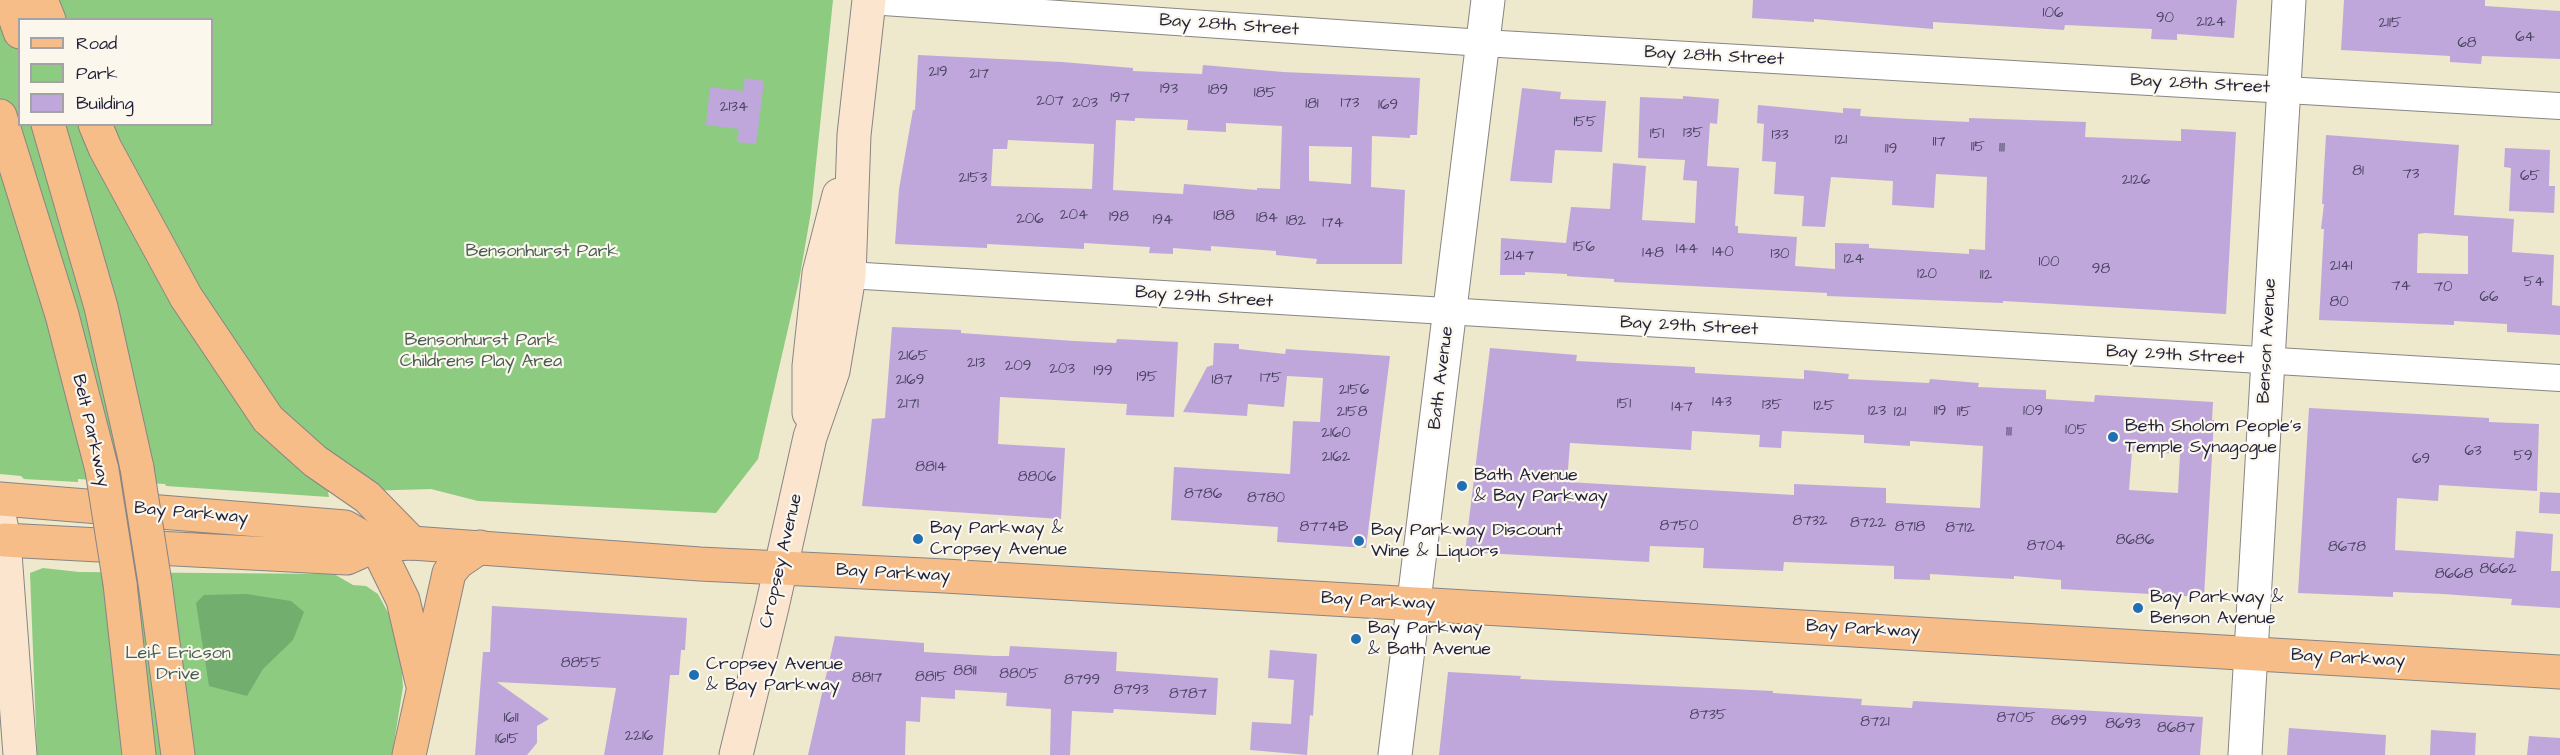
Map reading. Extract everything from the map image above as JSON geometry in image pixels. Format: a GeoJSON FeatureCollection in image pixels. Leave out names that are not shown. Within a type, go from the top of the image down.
{"type":"FeatureCollection","features":[{"type":"Feature","properties":{"kind":"main road"},"geometry":{"type":"LineString","coordinates":[[9,0],[18,26]]}},
{"type":"Feature","properties":{"kind":"main road"},"geometry":{"type":"LineString","coordinates":[[41,0],[48,18]]}},
{"type":"Feature","properties":{"kind":"main road","name":"Cropsey Avenue"},"geometry":{"type":"LineString","coordinates":[[736,755],[810,437],[833,371],[834,274],[854,135],[869,1]]}},
{"type":"Feature","properties":{"kind":"main road","name":"Belt Parkway"},"geometry":{"type":"LineString","coordinates":[[0,116],[62,315],[102,470],[120,584],[139,755]]}},
{"type":"Feature","properties":{"kind":"main road","name":"Belt Parkway"},"geometry":{"type":"LineString","coordinates":[[49,126],[101,307],[137,468],[178,755]]}},
{"type":"Feature","properties":{"kind":"main road"},"geometry":{"type":"LineString","coordinates":[[96,126],[105,148],[186,297],[268,419],[315,461],[367,497],[412,543]]}},
{"type":"Feature","properties":{"kind":"main road","name":"Bay Parkway"},"geometry":{"type":"LineString","coordinates":[[0,499],[345,527],[376,546]]}},
{"type":"Feature","properties":{"kind":"main road"},"geometry":{"type":"LineString","coordinates":[[1,533],[20,755]]}},
{"type":"Feature","properties":{"kind":"main road","name":"Bay Parkway"},"geometry":{"type":"LineString","coordinates":[[1,533],[347,558],[376,546],[412,543],[781,568],[2560,672]]}},
{"type":"Feature","properties":{"kind":"main road"},"geometry":{"type":"LineString","coordinates":[[376,546],[404,600],[424,693]]}},
{"type":"Feature","properties":{"kind":"main road"},"geometry":{"type":"LineString","coordinates":[[409,755],[449,573],[458,562],[480,547]]}},
{"type":"Feature","properties":{"kind":"street","name":"Bath Avenue"},"geometry":{"type":"LineString","coordinates":[[1395,755],[1488,0]]}},
{"type":"Feature","properties":{"kind":"street","name":"Benson Avenue"},"geometry":{"type":"LineString","coordinates":[[2245,755],[2289,0]]}},
{"type":"Feature","properties":{"kind":"street","name":"Bay 28th Street"},"geometry":{"type":"LineString","coordinates":[[869,1],[1483,43],[2560,106]]}},
{"type":"Feature","properties":{"kind":"street","name":"Bay 29th Street"},"geometry":{"type":"LineString","coordinates":[[834,274],[1450,313],[2560,378]]}},
{"type":"Feature","properties":{"kind":"green space","name":"Bensonhurst Park"},"geometry":{"type":"Polygon","coordinates":[[[0,0],[833,0],[811,212],[799,281],[758,459],[716,513],[478,501],[431,489],[328,492],[329,497],[166,486],[165,484],[78,479],[78,482],[24,479],[21,476],[0,474],[0,0]]]}},
{"type":"Feature","properties":{"kind":"green space","name":"Leif Ericson Drive"},"geometry":{"type":"Polygon","coordinates":[[[43,568],[79,572],[334,574],[353,585],[366,586],[378,594],[399,633],[403,687],[392,755],[37,755],[30,573],[43,568]]]}},
{"type":"Feature","properties":{"kind":"green space"},"geometry":{"type":"Polygon","coordinates":[[[246,594],[291,601],[304,612],[293,640],[263,669],[247,696],[209,686],[196,603],[204,595],[246,594]]]}},
{"type":"Feature","properties":{"kind":"building"},"geometry":{"type":"Polygon","coordinates":[[[1753,0],[2237,0],[2234,38],[2177,34],[2177,40],[2151,39],[2152,29],[2065,25],[2064,30],[1933,22],[1933,29],[1814,19],[1814,22],[1752,18],[1753,0]]]}},
{"type":"Feature","properties":{"kind":"building"},"geometry":{"type":"Polygon","coordinates":[[[2344,0],[2485,0],[2485,6],[2560,11],[2560,59],[2482,56],[2481,64],[2450,62],[2450,56],[2341,50],[2344,0]]]}},
{"type":"Feature","properties":{"kind":"building"},"geometry":{"type":"Polygon","coordinates":[[[918,55],[1062,62],[1133,68],[1133,71],[1202,74],[1203,65],[1283,72],[1420,78],[1417,135],[1410,135],[1410,138],[1372,136],[1371,187],[1405,190],[1402,264],[1316,264],[1317,259],[1276,255],[1276,251],[1211,246],[1211,251],[1173,248],[1173,254],[1149,253],[1150,247],[1084,243],[1084,249],[987,244],[987,248],[895,244],[899,189],[913,110],[915,110],[918,55]],[[1135,118],[1135,121],[1116,120],[1113,190],[1183,194],[1184,184],[1257,190],[1257,188],[1280,189],[1282,126],[1226,123],[1226,132],[1187,130],[1188,120],[1135,118]],[[1008,140],[1007,149],[993,149],[991,186],[1092,189],[1094,144],[1008,140]],[[1309,146],[1309,181],[1351,184],[1352,147],[1309,146]]]}},
{"type":"Feature","properties":{"kind":"building"},"geometry":{"type":"Polygon","coordinates":[[[745,78],[764,81],[756,144],[737,142],[739,129],[706,125],[710,87],[743,91],[745,78]]]}},
{"type":"Feature","properties":{"kind":"building"},"geometry":{"type":"Polygon","coordinates":[[[1522,88],[1561,92],[1560,99],[1606,101],[1602,152],[1555,150],[1552,183],[1510,181],[1522,88]]]}},
{"type":"Feature","properties":{"kind":"building"},"geometry":{"type":"Polygon","coordinates":[[[1683,96],[1719,99],[1717,124],[1710,123],[1707,166],[1739,168],[1735,226],[1738,226],[1738,233],[1797,237],[1795,266],[1835,269],[1835,243],[1869,244],[1869,248],[1969,254],[1969,249],[1985,250],[1987,177],[1936,174],[1934,208],[1892,205],[1893,181],[1831,177],[1825,227],[1802,226],[1804,196],[1774,194],[1776,162],[1762,161],[1764,124],[1757,123],[1758,105],[1843,113],[1843,108],[1861,109],[1860,116],[1908,119],[1969,122],[1969,118],[2086,122],[2085,137],[2181,141],[2181,129],[2236,132],[2226,314],[2003,301],[2003,303],[1827,296],[1827,293],[1614,282],[1614,279],[1567,276],[1567,274],[1525,272],[1525,275],[1500,275],[1501,238],[1566,243],[1571,207],[1610,209],[1613,163],[1646,166],[1642,220],[1695,223],[1697,181],[1683,180],[1685,160],[1638,158],[1640,97],[1683,99],[1683,96]]]}},
{"type":"Feature","properties":{"kind":"building"},"geometry":{"type":"Polygon","coordinates":[[[2326,135],[2459,145],[2454,215],[2514,219],[2512,252],[2554,255],[2552,305],[2560,306],[2560,335],[2507,332],[2507,324],[2454,321],[2454,325],[2319,320],[2324,229],[2321,229],[2324,204],[2322,204],[2326,135]],[[2418,234],[2417,273],[2468,274],[2468,236],[2418,234]]]}},
{"type":"Feature","properties":{"kind":"building"},"geometry":{"type":"Polygon","coordinates":[[[2505,148],[2550,150],[2549,186],[2555,186],[2554,213],[2509,211],[2511,168],[2504,167],[2505,148]]]}},
{"type":"Feature","properties":{"kind":"building"},"geometry":{"type":"Polygon","coordinates":[[[892,327],[961,330],[961,333],[1074,341],[1116,343],[1117,339],[1178,342],[1174,417],[1126,415],[1127,404],[1000,397],[998,444],[1065,448],[1061,519],[862,506],[872,419],[885,418],[892,327]]]}},
{"type":"Feature","properties":{"kind":"building"},"geometry":{"type":"Polygon","coordinates":[[[1214,343],[1239,344],[1239,349],[1285,354],[1286,349],[1390,356],[1366,548],[1277,542],[1278,527],[1171,520],[1174,467],[1290,474],[1293,421],[1320,422],[1323,378],[1287,376],[1284,407],[1248,404],[1247,416],[1183,412],[1207,367],[1213,365],[1214,343]]]}},
{"type":"Feature","properties":{"kind":"building"},"geometry":{"type":"Polygon","coordinates":[[[1490,348],[1577,355],[1576,361],[1695,367],[1695,373],[1804,379],[1804,370],[1849,374],[1848,379],[1929,383],[1930,379],[1979,383],[1978,387],[2046,390],[2046,399],[2094,402],[2095,395],[2213,402],[2212,420],[2214,420],[2204,597],[2061,589],[2061,580],[2014,576],[2014,579],[1930,574],[1930,580],[1894,579],[1894,566],[1784,562],[1783,571],[1703,568],[1704,548],[1650,546],[1649,562],[1465,552],[1490,348]],[[1692,431],[1691,450],[1570,443],[1567,482],[1794,495],[1794,484],[1886,488],[1886,503],[1980,508],[1983,446],[1910,441],[1910,446],[1864,443],[1864,435],[1782,431],[1781,448],[1759,447],[1760,435],[1692,431]],[[2132,451],[2129,490],[2178,493],[2180,454],[2132,451]]]}},
{"type":"Feature","properties":{"kind":"building"},"geometry":{"type":"Polygon","coordinates":[[[2309,408],[2489,418],[2489,422],[2539,424],[2537,491],[2439,485],[2438,501],[2397,498],[2395,550],[2514,558],[2516,531],[2553,534],[2551,571],[2560,571],[2560,608],[2511,605],[2512,599],[2443,594],[2393,592],[2393,597],[2298,593],[2309,408]]]}},
{"type":"Feature","properties":{"kind":"building"},"geometry":{"type":"Polygon","coordinates":[[[2540,492],[2560,493],[2560,514],[2539,513],[2540,492]]]}},
{"type":"Feature","properties":{"kind":"building"},"geometry":{"type":"Polygon","coordinates":[[[492,606],[687,618],[685,650],[681,650],[679,675],[670,675],[663,755],[604,755],[616,688],[497,682],[549,719],[537,726],[537,743],[527,755],[475,755],[483,652],[490,652],[492,606]]]}},
{"type":"Feature","properties":{"kind":"building"},"geometry":{"type":"Polygon","coordinates":[[[835,636],[924,643],[924,652],[994,656],[1009,656],[1010,646],[1117,652],[1116,671],[1218,678],[1216,715],[1114,709],[1113,713],[1072,711],[1070,755],[1050,755],[1051,709],[1006,706],[1007,693],[955,690],[955,699],[921,697],[920,722],[906,721],[905,755],[808,755],[835,636]]]}},
{"type":"Feature","properties":{"kind":"building"},"geometry":{"type":"Polygon","coordinates":[[[1270,650],[1317,654],[1313,716],[1310,715],[1307,755],[1250,750],[1252,722],[1291,724],[1294,680],[1268,678],[1270,650]]]}},
{"type":"Feature","properties":{"kind":"building"},"geometry":{"type":"Polygon","coordinates":[[[1448,672],[1521,676],[1520,679],[1773,691],[1773,693],[1862,699],[1861,705],[1912,708],[1913,701],[2203,717],[2200,755],[1439,755],[1448,672]]]}},
{"type":"Feature","properties":{"kind":"building"},"geometry":{"type":"Polygon","coordinates":[[[2289,728],[2386,735],[2385,755],[2287,755],[2289,728]]]}},
{"type":"Feature","properties":{"kind":"building"},"geometry":{"type":"Polygon","coordinates":[[[2431,730],[2476,733],[2475,755],[2430,755],[2431,730]]]}},
{"type":"Feature","properties":{"kind":"building"},"geometry":{"type":"Polygon","coordinates":[[[2529,736],[2560,738],[2560,755],[2527,755],[2529,736]]]}},
{"type":"Feature","properties":{"kind":"place","name":"Beth Sholom People's Temple Synagogue"},"geometry":{"type":"Point","coordinates":[2113,437]}},
{"type":"Feature","properties":{"kind":"place","name":"Bath Avenue & Bay Parkway"},"geometry":{"type":"Point","coordinates":[1462,486]}},
{"type":"Feature","properties":{"kind":"place","name":"Bay Parkway & Cropsey Avenue"},"geometry":{"type":"Point","coordinates":[918,539]}},
{"type":"Feature","properties":{"kind":"place","name":"Bay Parkway Discount Wine & Liquors"},"geometry":{"type":"Point","coordinates":[1359,541]}},
{"type":"Feature","properties":{"kind":"place","name":"Bay Parkway & Benson Avenue"},"geometry":{"type":"Point","coordinates":[2138,608]}},
{"type":"Feature","properties":{"kind":"place","name":"Bay Parkway & Bath Avenue"},"geometry":{"type":"Point","coordinates":[1356,639]}},
{"type":"Feature","properties":{"kind":"place","name":"Cropsey Avenue & Bay Parkway"},"geometry":{"type":"Point","coordinates":[694,675]}},
{"type":"Feature","properties":{"kind":"park label","name":"Bensonhurst Park Childrens Play Area"},"geometry":{"type":"Point","coordinates":[481,351]}}]}
